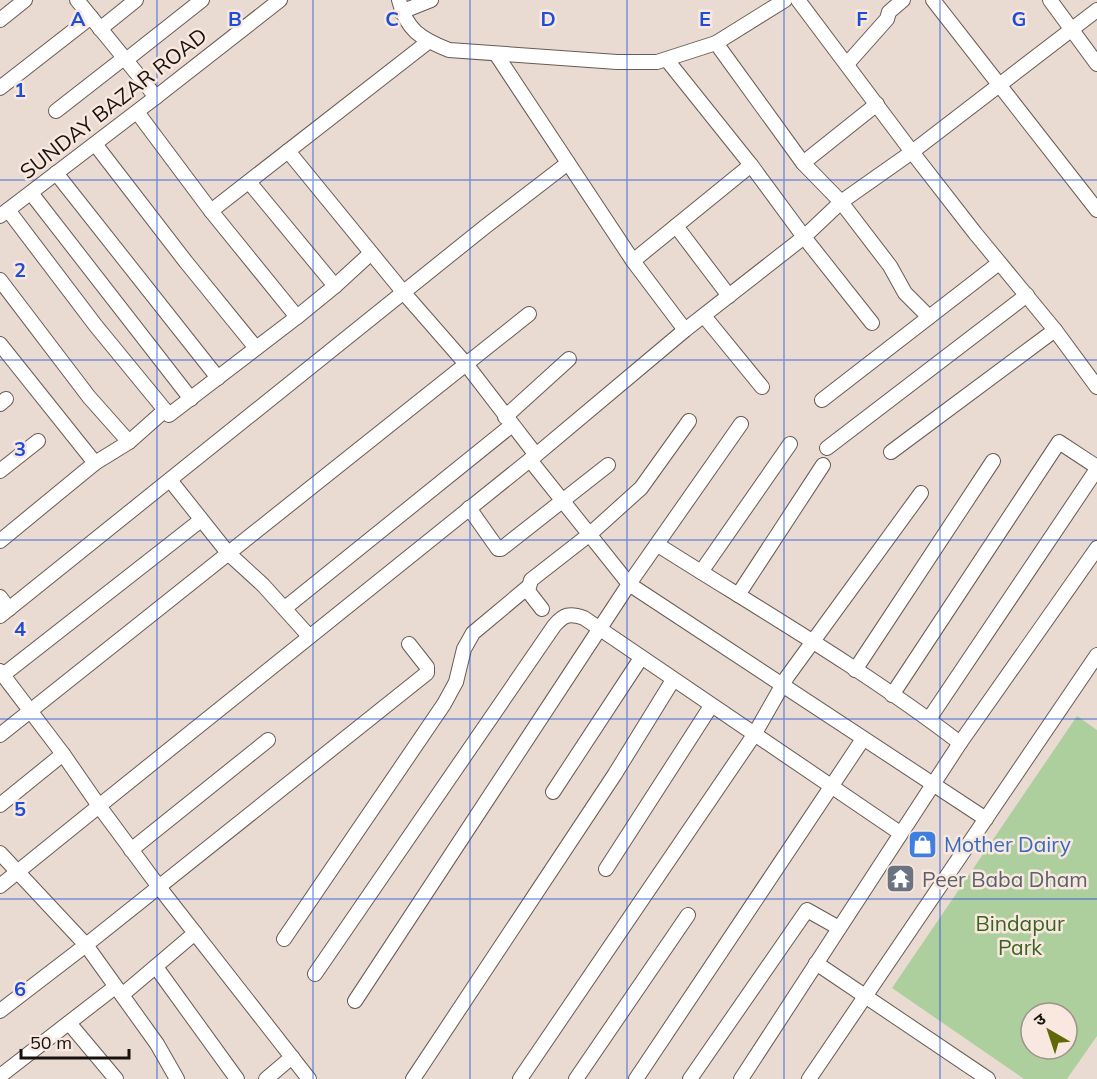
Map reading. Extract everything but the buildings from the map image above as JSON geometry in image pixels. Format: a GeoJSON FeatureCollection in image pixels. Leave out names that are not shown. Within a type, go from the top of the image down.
{"type":"FeatureCollection","features":[{"type":"Feature","properties":{"kind":"street"},"geometry":{"type":"LineString","coordinates":[[0,20],[26,0]]}},
{"type":"Feature","properties":{"kind":"street"},"geometry":{"type":"LineString","coordinates":[[77,0],[156,97]]}},
{"type":"Feature","properties":{"kind":"street"},"geometry":{"type":"LineString","coordinates":[[100,29],[136,0]]}},
{"type":"Feature","properties":{"kind":"street"},"geometry":{"type":"LineString","coordinates":[[56,111],[202,0]]}},
{"type":"Feature","properties":{"kind":"street","name":"SUNDAY BAZAR ROAD"},"geometry":{"type":"LineString","coordinates":[[4,213],[280,0]]}},
{"type":"Feature","properties":{"kind":"street"},"geometry":{"type":"LineString","coordinates":[[431,0],[400,6],[414,31],[428,42],[449,50],[650,63],[667,60],[716,43],[785,0]]}},
{"type":"Feature","properties":{"kind":"street"},"geometry":{"type":"LineString","coordinates":[[798,0],[912,152],[1096,384]]}},
{"type":"Feature","properties":{"kind":"street"},"geometry":{"type":"LineString","coordinates":[[847,63],[887,19],[888,12],[903,0]]}},
{"type":"Feature","properties":{"kind":"street"},"geometry":{"type":"LineString","coordinates":[[933,0],[1097,210]]}},
{"type":"Feature","properties":{"kind":"street"},"geometry":{"type":"LineString","coordinates":[[1050,0],[1097,64]]}},
{"type":"Feature","properties":{"kind":"street"},"geometry":{"type":"LineString","coordinates":[[0,886],[533,458],[685,330],[804,237],[841,202],[912,152],[1097,10]]}},
{"type":"Feature","properties":{"kind":"street"},"geometry":{"type":"LineString","coordinates":[[0,88],[91,17]]}},
{"type":"Feature","properties":{"kind":"street"},"geometry":{"type":"LineString","coordinates":[[211,211],[428,42]]}},
{"type":"Feature","properties":{"kind":"street"},"geometry":{"type":"LineString","coordinates":[[716,43],[803,163],[841,202],[890,266],[905,292],[929,317]]}},
{"type":"Feature","properties":{"kind":"street"},"geometry":{"type":"LineString","coordinates":[[496,54],[633,261],[685,330]]}},
{"type":"Feature","properties":{"kind":"street"},"geometry":{"type":"LineString","coordinates":[[667,60],[752,165],[804,237],[873,323]]}},
{"type":"Feature","properties":{"kind":"street"},"geometry":{"type":"LineString","coordinates":[[803,163],[877,104]]}},
{"type":"Feature","properties":{"kind":"street"},"geometry":{"type":"LineString","coordinates":[[137,112],[211,211],[297,317]]}},
{"type":"Feature","properties":{"kind":"street"},"geometry":{"type":"LineString","coordinates":[[95,144],[256,348]]}},
{"type":"Feature","properties":{"kind":"street"},"geometry":{"type":"LineString","coordinates":[[288,151],[404,293],[466,364],[509,421],[562,501],[629,584],[986,819]]}},
{"type":"Feature","properties":{"kind":"street"},"geometry":{"type":"LineString","coordinates":[[0,597],[4,613],[568,163]]}},
{"type":"Feature","properties":{"kind":"street"},"geometry":{"type":"LineString","coordinates":[[633,261],[752,165]]}},
{"type":"Feature","properties":{"kind":"street"},"geometry":{"type":"LineString","coordinates":[[56,173],[218,378]]}},
{"type":"Feature","properties":{"kind":"street"},"geometry":{"type":"LineString","coordinates":[[249,182],[335,286]]}},
{"type":"Feature","properties":{"kind":"street"},"geometry":{"type":"LineString","coordinates":[[31,193],[192,399]]}},
{"type":"Feature","properties":{"kind":"street"},"geometry":{"type":"LineString","coordinates":[[4,213],[164,411],[170,415],[297,317],[371,253]]}},
{"type":"Feature","properties":{"kind":"street"},"geometry":{"type":"LineString","coordinates":[[676,226],[729,296]]}},
{"type":"Feature","properties":{"kind":"street"},"geometry":{"type":"LineString","coordinates":[[822,400],[999,262]]}},
{"type":"Feature","properties":{"kind":"street"},"geometry":{"type":"LineString","coordinates":[[0,280],[89,398],[129,442]]}},
{"type":"Feature","properties":{"kind":"street"},"geometry":{"type":"LineString","coordinates":[[827,448],[1027,295]]}},
{"type":"Feature","properties":{"kind":"street"},"geometry":{"type":"LineString","coordinates":[[0,735],[529,314]]}},
{"type":"Feature","properties":{"kind":"street"},"geometry":{"type":"LineString","coordinates":[[704,316],[762,387]]}},
{"type":"Feature","properties":{"kind":"street"},"geometry":{"type":"LineString","coordinates":[[891,452],[1055,330]]}},
{"type":"Feature","properties":{"kind":"street"},"geometry":{"type":"LineString","coordinates":[[0,344],[95,464]]}},
{"type":"Feature","properties":{"kind":"street"},"geometry":{"type":"LineString","coordinates":[[285,608],[509,421],[569,359]]}},
{"type":"Feature","properties":{"kind":"street"},"geometry":{"type":"LineString","coordinates":[[0,541],[95,464],[129,442],[164,411]]}},
{"type":"Feature","properties":{"kind":"street"},"geometry":{"type":"LineString","coordinates":[[284,939],[444,704],[456,682],[464,649],[473,633],[528,587],[531,580],[590,534],[644,485],[689,421]]}},
{"type":"Feature","properties":{"kind":"street"},"geometry":{"type":"LineString","coordinates":[[355,1001],[629,584],[741,424]]}},
{"type":"Feature","properties":{"kind":"street"},"geometry":{"type":"LineString","coordinates":[[0,471],[38,441]]}},
{"type":"Feature","properties":{"kind":"street"},"geometry":{"type":"LineString","coordinates":[[892,694],[1059,442],[1097,468],[929,719]]}},
{"type":"Feature","properties":{"kind":"street"},"geometry":{"type":"LineString","coordinates":[[701,572],[790,444]]}},
{"type":"Feature","properties":{"kind":"street"},"geometry":{"type":"LineString","coordinates":[[855,670],[993,461]]}},
{"type":"Feature","properties":{"kind":"street"},"geometry":{"type":"LineString","coordinates":[[469,508],[498,549],[501,549],[608,465]]}},
{"type":"Feature","properties":{"kind":"street"},"geometry":{"type":"LineString","coordinates":[[738,596],[823,465]]}},
{"type":"Feature","properties":{"kind":"street"},"geometry":{"type":"LineString","coordinates":[[170,480],[228,553],[285,608],[309,636]]}},
{"type":"Feature","properties":{"kind":"street"},"geometry":{"type":"LineString","coordinates":[[520,1079],[754,735],[782,686],[921,493]]}},
{"type":"Feature","properties":{"kind":"street"},"geometry":{"type":"LineString","coordinates":[[201,520],[2,673],[131,850],[309,1079]]}},
{"type":"Feature","properties":{"kind":"street"},"geometry":{"type":"LineString","coordinates":[[658,545],[892,694],[960,743]]}},
{"type":"Feature","properties":{"kind":"street"},"geometry":{"type":"LineString","coordinates":[[741,1079],[960,743],[1097,548]]}},
{"type":"Feature","properties":{"kind":"street"},"geometry":{"type":"LineString","coordinates":[[528,587],[542,609]]}},
{"type":"Feature","properties":{"kind":"street"},"geometry":{"type":"LineString","coordinates":[[315,974],[561,618],[567,614],[584,618],[900,833]]}},
{"type":"Feature","properties":{"kind":"street"},"geometry":{"type":"LineString","coordinates":[[0,1011],[427,673],[425,664],[409,644]]}},
{"type":"Feature","properties":{"kind":"street"},"geometry":{"type":"LineString","coordinates":[[808,1079],[1097,655]]}},
{"type":"Feature","properties":{"kind":"street"},"geometry":{"type":"LineString","coordinates":[[553,792],[641,658]]}},
{"type":"Feature","properties":{"kind":"street"},"geometry":{"type":"LineString","coordinates":[[414,1079],[615,774],[673,680]]}},
{"type":"Feature","properties":{"kind":"street"},"geometry":{"type":"LineString","coordinates":[[606,869],[711,706]]}},
{"type":"Feature","properties":{"kind":"street"},"geometry":{"type":"LineString","coordinates":[[636,1079],[863,739]]}},
{"type":"Feature","properties":{"kind":"street"},"geometry":{"type":"LineString","coordinates":[[131,850],[267,740]]}},
{"type":"Feature","properties":{"kind":"street"},"geometry":{"type":"LineString","coordinates":[[0,805],[63,754]]}},
{"type":"Feature","properties":{"kind":"street"},"geometry":{"type":"LineString","coordinates":[[0,853],[86,945],[157,1044],[177,1079]]}},
{"type":"Feature","properties":{"kind":"street"},"geometry":{"type":"LineString","coordinates":[[690,1079],[807,910],[839,928]]}},
{"type":"Feature","properties":{"kind":"street"},"geometry":{"type":"LineString","coordinates":[[576,1079],[688,915]]}},
{"type":"Feature","properties":{"kind":"street"},"geometry":{"type":"LineString","coordinates":[[0,1078],[69,1023],[156,967],[195,933]]}},
{"type":"Feature","properties":{"kind":"street"},"geometry":{"type":"LineString","coordinates":[[816,963],[988,1079]]}},
{"type":"Feature","properties":{"kind":"street"},"geometry":{"type":"LineString","coordinates":[[156,967],[237,1079]]}},
{"type":"Feature","properties":{"kind":"street"},"geometry":{"type":"LineString","coordinates":[[69,1023],[116,1079]]}},
{"type":"Feature","properties":{"kind":"street"},"geometry":{"type":"LineString","coordinates":[[266,1079],[292,1057]]}},
{"type":"Feature","properties":{"kind":"green space","name":"Bindapur Park"},"geometry":{"type":"Polygon","coordinates":[[[1077,716],[1097,730],[1097,1036],[1067,1079],[1024,1079],[892,988],[1077,716]]]}},
{"type":"Feature","properties":{"kind":"place","name":"Mother Dairy"},"geometry":{"type":"Point","coordinates":[923,844]}},
{"type":"Feature","properties":{"kind":"place","name":"Peer Baba Dham"},"geometry":{"type":"Point","coordinates":[901,879]}}]}
